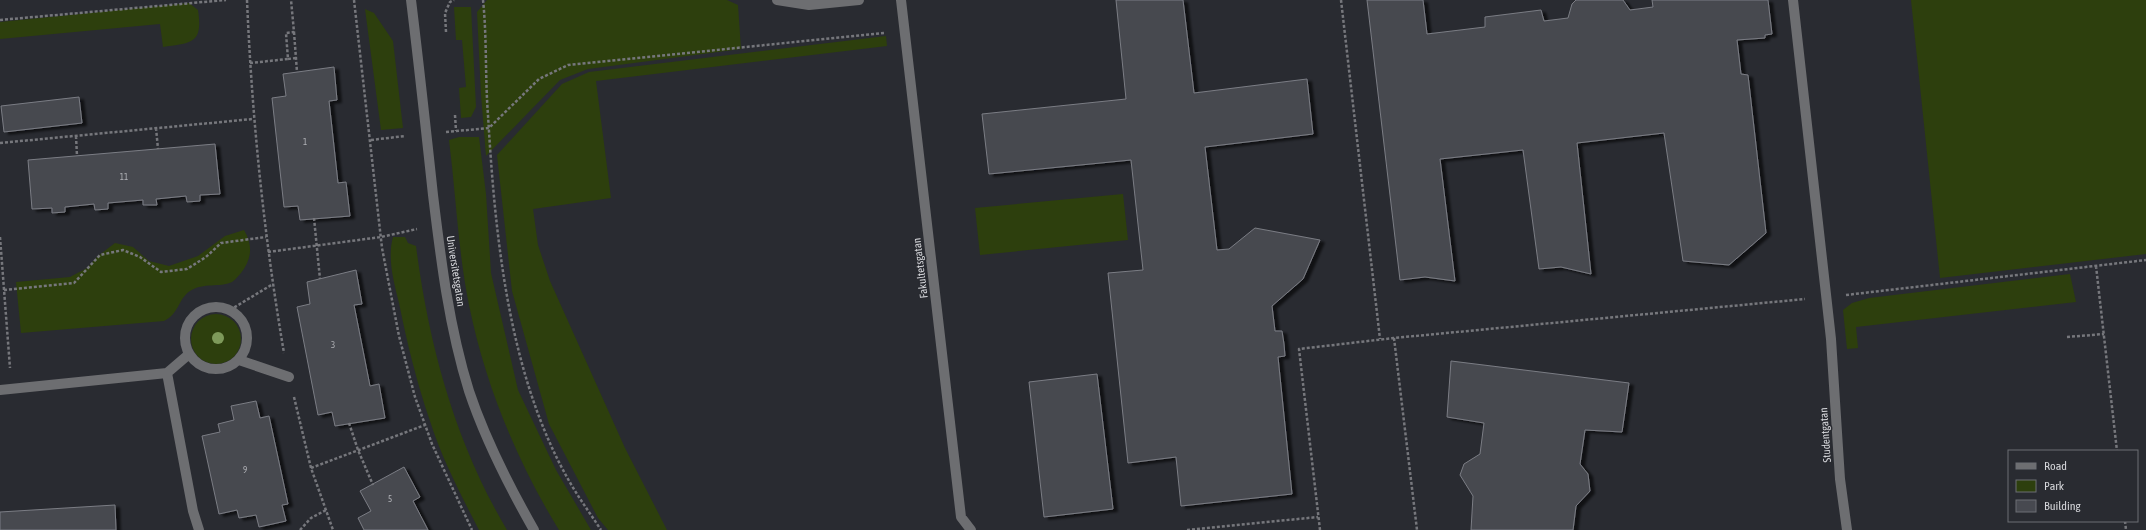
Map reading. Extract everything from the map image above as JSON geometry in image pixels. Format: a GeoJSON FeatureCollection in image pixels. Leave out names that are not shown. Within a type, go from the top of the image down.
{"type":"FeatureCollection","features":[{"type":"Feature","properties":{"kind":"street","name":"Universitetsgatan"},"geometry":{"type":"LineString","coordinates":[[411,0],[440,253],[452,328],[469,391],[488,438],[515,496],[534,530]]}},
{"type":"Feature","properties":{"kind":"street"},"geometry":{"type":"LineString","coordinates":[[777,0],[809,5],[859,0]]}},
{"type":"Feature","properties":{"kind":"street","name":"Fakultetsgatan"},"geometry":{"type":"LineString","coordinates":[[901,0],[961,517],[971,530]]}},
{"type":"Feature","properties":{"kind":"street","name":"Studentgatan"},"geometry":{"type":"LineString","coordinates":[[1793,0],[1831,339],[1840,479],[1846,530]]}},
{"type":"Feature","properties":{"kind":"street"},"geometry":{"type":"LineString","coordinates":[[216,307],[230,310],[243,322],[248,342],[239,360],[217,370],[202,367],[188,355],[184,339],[188,323],[200,311],[216,307]]}},
{"type":"Feature","properties":{"kind":"street"},"geometry":{"type":"LineString","coordinates":[[0,390],[167,372],[188,355]]}},
{"type":"Feature","properties":{"kind":"street"},"geometry":{"type":"LineString","coordinates":[[239,360],[289,376]]}},
{"type":"Feature","properties":{"kind":"street"},"geometry":{"type":"LineString","coordinates":[[167,372],[193,511],[199,530]]}},
{"type":"Feature","properties":{"kind":"path"},"geometry":{"type":"LineString","coordinates":[[0,20],[226,0]]}},
{"type":"Feature","properties":{"kind":"path"},"geometry":{"type":"LineString","coordinates":[[247,0],[253,119],[272,284],[289,376],[310,468],[333,530]]}},
{"type":"Feature","properties":{"kind":"path"},"geometry":{"type":"LineString","coordinates":[[291,0],[297,72]]}},
{"type":"Feature","properties":{"kind":"path"},"geometry":{"type":"LineString","coordinates":[[354,0],[381,237],[399,336],[415,397],[432,444],[472,530]]}},
{"type":"Feature","properties":{"kind":"path"},"geometry":{"type":"LineString","coordinates":[[446,32],[445,13],[450,2],[454,0]]}},
{"type":"Feature","properties":{"kind":"path"},"geometry":{"type":"LineString","coordinates":[[483,0],[488,128],[509,312],[526,375],[540,419],[568,479],[601,530]]}},
{"type":"Feature","properties":{"kind":"path"},"geometry":{"type":"LineString","coordinates":[[1341,0],[1380,340]]}},
{"type":"Feature","properties":{"kind":"path"},"geometry":{"type":"LineString","coordinates":[[488,128],[539,79],[568,65],[905,31]]}},
{"type":"Feature","properties":{"kind":"path"},"geometry":{"type":"LineString","coordinates":[[288,59],[286,33],[294,32]]}},
{"type":"Feature","properties":{"kind":"path"},"geometry":{"type":"LineString","coordinates":[[250,63],[296,58]]}},
{"type":"Feature","properties":{"kind":"path"},"geometry":{"type":"LineString","coordinates":[[455,115],[456,131]]}},
{"type":"Feature","properties":{"kind":"path"},"geometry":{"type":"LineString","coordinates":[[0,144],[253,119]]}},
{"type":"Feature","properties":{"kind":"path"},"geometry":{"type":"LineString","coordinates":[[156,128],[158,149]]}},
{"type":"Feature","properties":{"kind":"path"},"geometry":{"type":"LineString","coordinates":[[76,136],[77,156]]}},
{"type":"Feature","properties":{"kind":"path"},"geometry":{"type":"LineString","coordinates":[[314,218],[320,279]]}},
{"type":"Feature","properties":{"kind":"path"},"geometry":{"type":"LineString","coordinates":[[268,252],[381,237],[418,229]]}},
{"type":"Feature","properties":{"kind":"path"},"geometry":{"type":"LineString","coordinates":[[0,237],[12,389]]}},
{"type":"Feature","properties":{"kind":"path"},"geometry":{"type":"LineString","coordinates":[[4,290],[74,283],[100,255],[123,250],[140,257],[161,272],[187,269],[206,257],[221,243],[266,237]]}},
{"type":"Feature","properties":{"kind":"path"},"geometry":{"type":"LineString","coordinates":[[1320,530],[1299,349],[1394,338],[1826,297],[2146,260]]}},
{"type":"Feature","properties":{"kind":"path"},"geometry":{"type":"LineString","coordinates":[[2096,266],[2117,450]]}},
{"type":"Feature","properties":{"kind":"path"},"geometry":{"type":"LineString","coordinates":[[230,310],[272,284]]}},
{"type":"Feature","properties":{"kind":"path"},"geometry":{"type":"LineString","coordinates":[[0,304],[5,304]]}},
{"type":"Feature","properties":{"kind":"path"},"geometry":{"type":"LineString","coordinates":[[2067,337],[2104,334]]}},
{"type":"Feature","properties":{"kind":"path"},"geometry":{"type":"LineString","coordinates":[[1394,338],[1417,530]]}},
{"type":"Feature","properties":{"kind":"path"},"geometry":{"type":"LineString","coordinates":[[349,423],[358,450],[373,485]]}},
{"type":"Feature","properties":{"kind":"path"},"geometry":{"type":"LineString","coordinates":[[310,468],[425,425]]}},
{"type":"Feature","properties":{"kind":"path"},"geometry":{"type":"LineString","coordinates":[[300,530],[311,518],[326,510]]}},
{"type":"Feature","properties":{"kind":"path"},"geometry":{"type":"LineString","coordinates":[[1187,530],[1318,517]]}},
{"type":"Feature","properties":{"kind":"green space"},"geometry":{"type":"Polygon","coordinates":[[[487,0],[727,0],[738,5],[741,49],[588,69],[560,80],[486,156],[477,12],[487,0]]]}},
{"type":"Feature","properties":{"kind":"green space"},"geometry":{"type":"Polygon","coordinates":[[[1911,0],[2146,0],[2146,254],[1940,278],[1911,0]]]}},
{"type":"Feature","properties":{"kind":"green space"},"geometry":{"type":"Polygon","coordinates":[[[189,3],[198,10],[199,29],[194,39],[182,44],[163,47],[160,24],[0,39],[0,22],[189,3]]]}},
{"type":"Feature","properties":{"kind":"green space"},"geometry":{"type":"Polygon","coordinates":[[[454,7],[471,7],[476,107],[471,117],[461,118],[459,88],[466,87],[462,40],[456,40],[454,7]]]}},
{"type":"Feature","properties":{"kind":"green space"},"geometry":{"type":"Polygon","coordinates":[[[365,9],[374,13],[393,41],[403,128],[381,130],[365,9]]]}},
{"type":"Feature","properties":{"kind":"green space"},"geometry":{"type":"Polygon","coordinates":[[[886,36],[887,46],[596,81],[611,198],[533,209],[538,245],[550,281],[625,448],[667,530],[608,530],[598,518],[549,424],[512,291],[497,155],[562,84],[589,72],[886,36]]]}},
{"type":"Feature","properties":{"kind":"green space"},"geometry":{"type":"Polygon","coordinates":[[[459,137],[479,137],[486,194],[491,273],[518,390],[556,470],[591,530],[559,530],[529,477],[504,422],[493,393],[476,335],[462,264],[449,140],[459,137]]]}},
{"type":"Feature","properties":{"kind":"green space"},"geometry":{"type":"Polygon","coordinates":[[[1123,194],[1128,240],[980,255],[975,208],[1123,194]]]}},
{"type":"Feature","properties":{"kind":"green space"},"geometry":{"type":"Polygon","coordinates":[[[244,230],[249,241],[250,252],[245,268],[241,273],[232,282],[227,284],[195,288],[190,291],[183,298],[176,311],[164,321],[21,333],[16,282],[70,277],[87,268],[98,256],[115,243],[133,247],[149,261],[169,266],[198,256],[225,236],[244,230]]]}},
{"type":"Feature","properties":{"kind":"green space"},"geometry":{"type":"Polygon","coordinates":[[[393,237],[405,237],[408,243],[416,246],[428,320],[447,392],[473,463],[507,530],[479,530],[452,477],[440,449],[425,407],[409,348],[395,287],[391,262],[391,245],[393,237]]]}},
{"type":"Feature","properties":{"kind":"green space"},"geometry":{"type":"Polygon","coordinates":[[[2070,274],[2076,302],[1856,327],[1858,348],[1847,349],[1843,310],[1852,303],[1869,298],[2070,274]]]}},
{"type":"Feature","properties":{"kind":"green space"},"geometry":{"type":"Polygon","coordinates":[[[211,314],[221,314],[234,321],[241,334],[241,344],[234,357],[221,364],[211,364],[202,360],[195,353],[191,344],[191,334],[195,325],[202,318],[211,314]]]}},
{"type":"Feature","properties":{"kind":"building"},"geometry":{"type":"Polygon","coordinates":[[[1116,0],[1183,0],[1194,93],[1307,79],[1313,134],[1205,147],[1217,250],[1229,249],[1255,228],[1320,240],[1303,279],[1272,306],[1275,331],[1282,331],[1284,344],[1285,356],[1278,357],[1292,494],[1181,506],[1176,457],[1128,463],[1108,273],[1143,270],[1131,160],[989,174],[982,114],[1126,99],[1116,0]]]}},
{"type":"Feature","properties":{"kind":"building"},"geometry":{"type":"Polygon","coordinates":[[[1367,0],[1423,0],[1427,34],[1485,27],[1485,17],[1541,10],[1544,21],[1568,18],[1572,4],[1576,0],[1623,0],[1630,10],[1653,7],[1652,0],[1768,0],[1772,34],[1765,35],[1765,38],[1737,40],[1741,74],[1748,75],[1766,233],[1729,265],[1683,261],[1664,133],[1577,143],[1591,274],[1561,267],[1539,269],[1523,150],[1440,159],[1455,281],[1425,277],[1400,280],[1367,0]]]}},
{"type":"Feature","properties":{"kind":"building"},"geometry":{"type":"Polygon","coordinates":[[[334,67],[337,100],[329,101],[338,183],[346,182],[350,216],[300,220],[298,206],[284,207],[272,98],[286,96],[283,74],[334,67]]]}},
{"type":"Feature","properties":{"kind":"building"},"geometry":{"type":"Polygon","coordinates":[[[79,97],[82,123],[4,132],[1,106],[79,97]]]}},
{"type":"Feature","properties":{"kind":"building"},"geometry":{"type":"Polygon","coordinates":[[[215,144],[220,194],[200,195],[200,201],[187,202],[186,196],[156,199],[157,205],[143,205],[143,200],[108,203],[108,209],[95,210],[94,204],[65,207],[65,212],[52,213],[52,208],[32,209],[28,160],[215,144]]]}},
{"type":"Feature","properties":{"kind":"building"},"geometry":{"type":"Polygon","coordinates":[[[356,270],[362,304],[354,305],[370,386],[379,384],[385,418],[335,426],[332,412],[318,415],[297,307],[310,304],[307,282],[356,270]]]}},
{"type":"Feature","properties":{"kind":"building"},"geometry":{"type":"Polygon","coordinates":[[[1451,361],[1629,383],[1622,432],[1585,430],[1580,464],[1588,474],[1590,491],[1576,506],[1573,530],[1471,530],[1473,496],[1460,475],[1464,464],[1480,454],[1484,423],[1447,417],[1451,361]]]}},
{"type":"Feature","properties":{"kind":"building"},"geometry":{"type":"Polygon","coordinates":[[[1097,374],[1113,509],[1044,517],[1029,382],[1097,374]]]}},
{"type":"Feature","properties":{"kind":"building"},"geometry":{"type":"Polygon","coordinates":[[[256,401],[260,418],[269,416],[288,504],[282,505],[286,521],[259,527],[256,515],[239,518],[237,510],[219,514],[202,436],[220,432],[218,424],[234,420],[231,406],[256,401]]]}},
{"type":"Feature","properties":{"kind":"building"},"geometry":{"type":"Polygon","coordinates":[[[404,467],[420,497],[413,501],[428,530],[364,530],[358,518],[371,511],[360,491],[404,467]]]}},
{"type":"Feature","properties":{"kind":"building"},"geometry":{"type":"Polygon","coordinates":[[[115,505],[116,530],[0,530],[0,512],[115,505]]]}}]}
